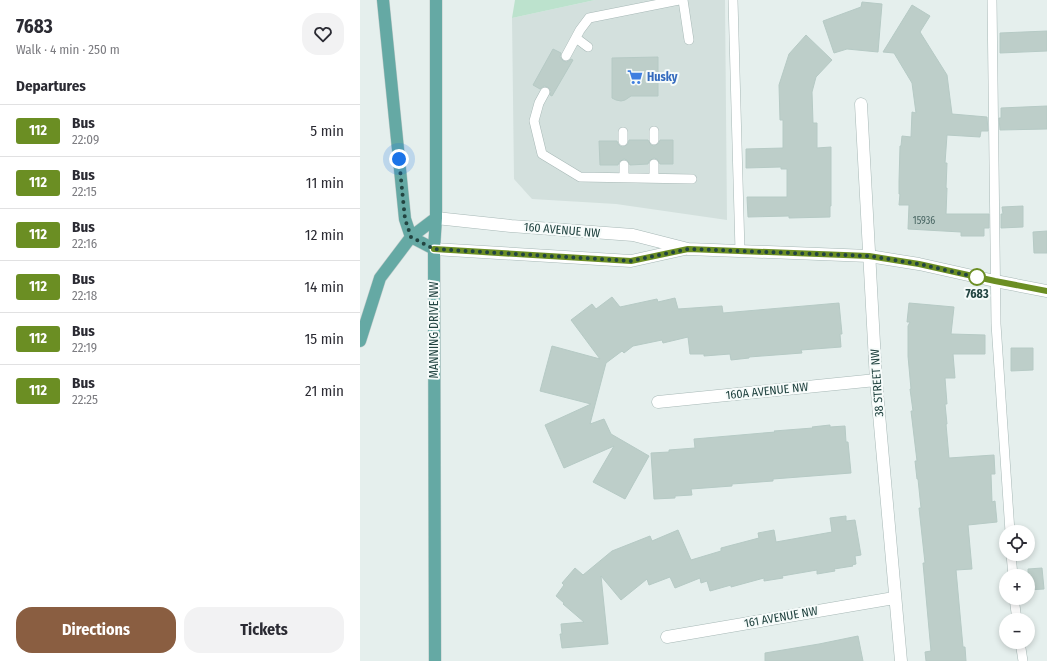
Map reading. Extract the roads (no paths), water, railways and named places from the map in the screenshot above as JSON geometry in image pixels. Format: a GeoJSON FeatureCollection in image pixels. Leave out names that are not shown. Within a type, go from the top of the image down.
{"type":"FeatureCollection","features":[{"type":"Feature","properties":{"kind":"main road"},"geometry":{"type":"LineString","coordinates":[[383,0],[405,219],[411,237],[434,249]]}},
{"type":"Feature","properties":{"kind":"main road","name":"MANNING DRIVE NW"},"geometry":{"type":"LineString","coordinates":[[435,661],[434,249],[436,218],[436,0]]}},
{"type":"Feature","properties":{"kind":"main road"},"geometry":{"type":"LineString","coordinates":[[360,341],[380,278],[411,237],[436,218]]}},
{"type":"Feature","properties":{"kind":"street","name":"38 STREET NW"},"geometry":{"type":"LineString","coordinates":[[861,104],[876,380],[900,661]]}},
{"type":"Feature","properties":{"kind":"street","name":"160 AVENUE NW"},"geometry":{"type":"LineString","coordinates":[[436,218],[510,226],[633,236],[688,249],[869,256],[919,264],[1047,291]]}},
{"type":"Feature","properties":{"kind":"street","name":"160 AVENUE NW"},"geometry":{"type":"LineString","coordinates":[[434,249],[631,261],[688,249]]}},
{"type":"Feature","properties":{"kind":"street","name":"160A AVENUE NW"},"geometry":{"type":"LineString","coordinates":[[658,402],[876,380]]}},
{"type":"Feature","properties":{"kind":"street","name":"161 AVENUE NW"},"geometry":{"type":"LineString","coordinates":[[667,637],[894,598]]}},
{"type":"Feature","properties":{"kind":"lane"},"geometry":{"type":"LineString","coordinates":[[566,56],[580,30],[590,18],[678,0]]}},
{"type":"Feature","properties":{"kind":"lane"},"geometry":{"type":"LineString","coordinates":[[683,0],[689,40]]}},
{"type":"Feature","properties":{"kind":"lane"},"geometry":{"type":"LineString","coordinates":[[733,0],[740,251]]}},
{"type":"Feature","properties":{"kind":"lane"},"geometry":{"type":"LineString","coordinates":[[992,0],[996,324],[1010,525]]}},
{"type":"Feature","properties":{"kind":"lane"},"geometry":{"type":"LineString","coordinates":[[576,38],[588,47]]}},
{"type":"Feature","properties":{"kind":"lane"},"geometry":{"type":"LineString","coordinates":[[545,92],[539,103],[534,121],[542,154],[580,177],[692,179]]}},
{"type":"Feature","properties":{"kind":"lane"},"geometry":{"type":"LineString","coordinates":[[654,164],[654,178]]}},
{"type":"Feature","properties":{"kind":"lane"},"geometry":{"type":"LineString","coordinates":[[624,165],[624,178]]}},
{"type":"Feature","properties":{"kind":"lane"},"geometry":{"type":"LineString","coordinates":[[1021,649],[1023,661]]}},
{"type":"Feature","properties":{"kind":"place","name":"Husky"},"geometry":{"type":"Point","coordinates":[635,77]}},
{"type":"Feature","properties":{"kind":"place","name":"7683"},"geometry":{"type":"Point","coordinates":[977,277]}}]}
